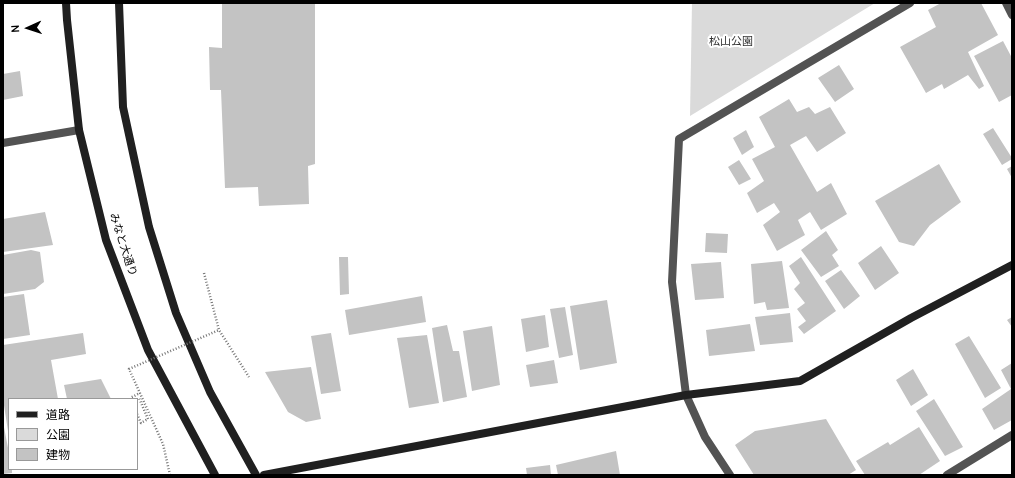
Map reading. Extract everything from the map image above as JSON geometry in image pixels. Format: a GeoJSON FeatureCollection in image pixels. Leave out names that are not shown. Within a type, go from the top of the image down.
{"type":"FeatureCollection","features":[{"type":"Feature","properties":{"kind":"street","name":"みなと大通り"},"geometry":{"type":"LineString","coordinates":[[66,3],[79,130],[106,240],[148,350],[215,475]]}},
{"type":"Feature","properties":{"kind":"street"},"geometry":{"type":"LineString","coordinates":[[119,3],[123,107],[149,226],[176,313],[210,392],[256,475]]}},
{"type":"Feature","properties":{"kind":"street"},"geometry":{"type":"LineString","coordinates":[[730,475],[706,437],[686,395],[672,282],[679,139],[910,3]]}},
{"type":"Feature","properties":{"kind":"street"},"geometry":{"type":"LineString","coordinates":[[1006,3],[1012,15]]}},
{"type":"Feature","properties":{"kind":"street"},"geometry":{"type":"LineString","coordinates":[[3,143],[79,130]]}},
{"type":"Feature","properties":{"kind":"street"},"geometry":{"type":"LineString","coordinates":[[264,475],[686,395],[800,381],[911,318],[1012,265]]}},
{"type":"Feature","properties":{"kind":"street"},"geometry":{"type":"LineString","coordinates":[[947,475],[1012,435]]}},
{"type":"Feature","properties":{"kind":"path"},"geometry":{"type":"LineString","coordinates":[[204,273],[219,330],[250,377]]}},
{"type":"Feature","properties":{"kind":"path"},"geometry":{"type":"LineString","coordinates":[[170,475],[163,444],[129,369],[219,330]]}},
{"type":"Feature","properties":{"kind":"path"},"geometry":{"type":"LineString","coordinates":[[130,398],[140,393]]}},
{"type":"Feature","properties":{"kind":"path"},"geometry":{"type":"LineString","coordinates":[[138,416],[142,423],[148,419],[139,398]]}},
{"type":"Feature","properties":{"kind":"green space","name":"松山公園"},"geometry":{"type":"Polygon","coordinates":[[[692,3],[875,3],[690,116],[692,3]]]}},
{"type":"Feature","properties":{"kind":"building"},"geometry":{"type":"Polygon","coordinates":[[[222,3],[315,3],[315,164],[308,166],[309,204],[259,206],[258,187],[225,188],[221,90],[210,90],[209,47],[222,48],[222,3]]]}},
{"type":"Feature","properties":{"kind":"building"},"geometry":{"type":"Polygon","coordinates":[[[941,3],[981,3],[998,35],[968,52],[984,86],[979,89],[968,75],[944,89],[942,84],[926,93],[900,47],[936,27],[928,10],[941,3]]]}},
{"type":"Feature","properties":{"kind":"building"},"geometry":{"type":"Polygon","coordinates":[[[1003,41],[1012,58],[1012,95],[999,102],[974,56],[1003,41]]]}},
{"type":"Feature","properties":{"kind":"building"},"geometry":{"type":"Polygon","coordinates":[[[839,65],[854,89],[835,102],[818,78],[839,65]]]}},
{"type":"Feature","properties":{"kind":"building"},"geometry":{"type":"Polygon","coordinates":[[[20,71],[23,96],[3,100],[3,74],[20,71]]]}},
{"type":"Feature","properties":{"kind":"building"},"geometry":{"type":"Polygon","coordinates":[[[789,99],[797,112],[809,107],[815,114],[830,107],[846,133],[817,152],[806,136],[790,145],[817,192],[831,183],[847,214],[821,230],[810,212],[798,220],[805,235],[777,251],[763,225],[780,212],[774,203],[757,213],[747,193],[764,181],[752,159],[775,147],[759,117],[789,99]]]}},
{"type":"Feature","properties":{"kind":"building"},"geometry":{"type":"Polygon","coordinates":[[[993,128],[1012,158],[1002,165],[983,134],[993,128]]]}},
{"type":"Feature","properties":{"kind":"building"},"geometry":{"type":"Polygon","coordinates":[[[746,130],[754,147],[742,155],[733,138],[746,130]]]}},
{"type":"Feature","properties":{"kind":"building"},"geometry":{"type":"Polygon","coordinates":[[[739,160],[751,179],[739,185],[728,167],[739,160]]]}},
{"type":"Feature","properties":{"kind":"building"},"geometry":{"type":"Polygon","coordinates":[[[939,164],[961,202],[930,225],[914,246],[899,242],[875,201],[939,164]]]}},
{"type":"Feature","properties":{"kind":"building"},"geometry":{"type":"Polygon","coordinates":[[[1012,166],[1012,178],[1007,169],[1012,166]]]}},
{"type":"Feature","properties":{"kind":"building"},"geometry":{"type":"Polygon","coordinates":[[[45,212],[53,245],[3,252],[3,219],[45,212]]]}},
{"type":"Feature","properties":{"kind":"building"},"geometry":{"type":"Polygon","coordinates":[[[826,231],[838,250],[832,255],[839,266],[821,277],[801,250],[826,231]]]}},
{"type":"Feature","properties":{"kind":"building"},"geometry":{"type":"Polygon","coordinates":[[[706,233],[728,234],[727,253],[705,252],[706,233]]]}},
{"type":"Feature","properties":{"kind":"building"},"geometry":{"type":"Polygon","coordinates":[[[881,246],[899,273],[875,290],[858,263],[881,246]]]}},
{"type":"Feature","properties":{"kind":"building"},"geometry":{"type":"Polygon","coordinates":[[[31,250],[40,252],[44,282],[35,289],[3,294],[3,255],[31,250]]]}},
{"type":"Feature","properties":{"kind":"building"},"geometry":{"type":"Polygon","coordinates":[[[339,257],[348,257],[349,294],[340,295],[339,257]]]}},
{"type":"Feature","properties":{"kind":"building"},"geometry":{"type":"Polygon","coordinates":[[[801,257],[836,311],[804,334],[798,327],[806,321],[797,309],[805,303],[794,289],[800,283],[789,266],[801,257]]]}},
{"type":"Feature","properties":{"kind":"building"},"geometry":{"type":"Polygon","coordinates":[[[782,261],[789,308],[767,310],[765,302],[754,304],[751,264],[782,261]]]}},
{"type":"Feature","properties":{"kind":"building"},"geometry":{"type":"Polygon","coordinates":[[[721,262],[724,298],[695,300],[691,264],[721,262]]]}},
{"type":"Feature","properties":{"kind":"building"},"geometry":{"type":"Polygon","coordinates":[[[841,270],[860,296],[844,309],[825,281],[841,270]]]}},
{"type":"Feature","properties":{"kind":"building"},"geometry":{"type":"Polygon","coordinates":[[[24,294],[30,335],[3,339],[3,297],[24,294]]]}},
{"type":"Feature","properties":{"kind":"building"},"geometry":{"type":"Polygon","coordinates":[[[422,296],[426,322],[349,335],[345,310],[422,296]]]}},
{"type":"Feature","properties":{"kind":"building"},"geometry":{"type":"Polygon","coordinates":[[[607,300],[617,363],[580,370],[570,306],[607,300]]]}},
{"type":"Feature","properties":{"kind":"building"},"geometry":{"type":"Polygon","coordinates":[[[565,307],[573,355],[559,358],[550,309],[565,307]]]}},
{"type":"Feature","properties":{"kind":"building"},"geometry":{"type":"Polygon","coordinates":[[[790,313],[793,342],[760,345],[755,317],[790,313]]]}},
{"type":"Feature","properties":{"kind":"building"},"geometry":{"type":"Polygon","coordinates":[[[545,315],[549,347],[526,352],[521,319],[545,315]]]}},
{"type":"Feature","properties":{"kind":"building"},"geometry":{"type":"Polygon","coordinates":[[[1012,317],[1012,327],[1007,320],[1012,317]]]}},
{"type":"Feature","properties":{"kind":"building"},"geometry":{"type":"Polygon","coordinates":[[[750,324],[755,351],[709,356],[706,330],[750,324]]]}},
{"type":"Feature","properties":{"kind":"building"},"geometry":{"type":"Polygon","coordinates":[[[447,325],[453,351],[459,351],[467,397],[443,402],[432,328],[447,325]]]}},
{"type":"Feature","properties":{"kind":"building"},"geometry":{"type":"Polygon","coordinates":[[[492,326],[500,385],[472,391],[463,331],[492,326]]]}},
{"type":"Feature","properties":{"kind":"building"},"geometry":{"type":"Polygon","coordinates":[[[83,333],[86,354],[51,360],[58,398],[8,398],[8,431],[3,399],[3,345],[83,333]]]}},
{"type":"Feature","properties":{"kind":"building"},"geometry":{"type":"Polygon","coordinates":[[[331,333],[341,391],[321,394],[311,336],[331,333]]]}},
{"type":"Feature","properties":{"kind":"building"},"geometry":{"type":"Polygon","coordinates":[[[427,335],[439,403],[409,408],[397,338],[427,335]]]}},
{"type":"Feature","properties":{"kind":"building"},"geometry":{"type":"Polygon","coordinates":[[[969,336],[1001,388],[985,398],[955,344],[969,336]]]}},
{"type":"Feature","properties":{"kind":"building"},"geometry":{"type":"Polygon","coordinates":[[[554,360],[558,383],[530,387],[526,365],[554,360]]]}},
{"type":"Feature","properties":{"kind":"building"},"geometry":{"type":"Polygon","coordinates":[[[1012,363],[1012,420],[994,430],[982,409],[1011,389],[1001,370],[1012,363]]]}},
{"type":"Feature","properties":{"kind":"building"},"geometry":{"type":"Polygon","coordinates":[[[311,367],[321,419],[306,422],[288,412],[265,372],[311,367]]]}},
{"type":"Feature","properties":{"kind":"building"},"geometry":{"type":"Polygon","coordinates":[[[913,369],[928,395],[911,406],[896,380],[913,369]]]}},
{"type":"Feature","properties":{"kind":"building"},"geometry":{"type":"Polygon","coordinates":[[[101,379],[110,398],[67,398],[64,385],[101,379]]]}},
{"type":"Feature","properties":{"kind":"building"},"geometry":{"type":"Polygon","coordinates":[[[934,399],[963,447],[945,456],[916,411],[934,399]]]}},
{"type":"Feature","properties":{"kind":"building"},"geometry":{"type":"Polygon","coordinates":[[[826,419],[856,470],[848,475],[754,475],[735,445],[755,431],[826,419]]]}},
{"type":"Feature","properties":{"kind":"building"},"geometry":{"type":"Polygon","coordinates":[[[3,422],[8,448],[8,470],[12,470],[12,473],[3,474],[3,422]]]}},
{"type":"Feature","properties":{"kind":"building"},"geometry":{"type":"Polygon","coordinates":[[[919,427],[940,461],[919,475],[865,475],[856,461],[888,442],[890,445],[919,427]]]}},
{"type":"Feature","properties":{"kind":"building"},"geometry":{"type":"Polygon","coordinates":[[[616,451],[620,475],[558,475],[556,465],[616,451]]]}},
{"type":"Feature","properties":{"kind":"building"},"geometry":{"type":"Polygon","coordinates":[[[550,465],[551,475],[527,475],[526,468],[550,465]]]}}]}
